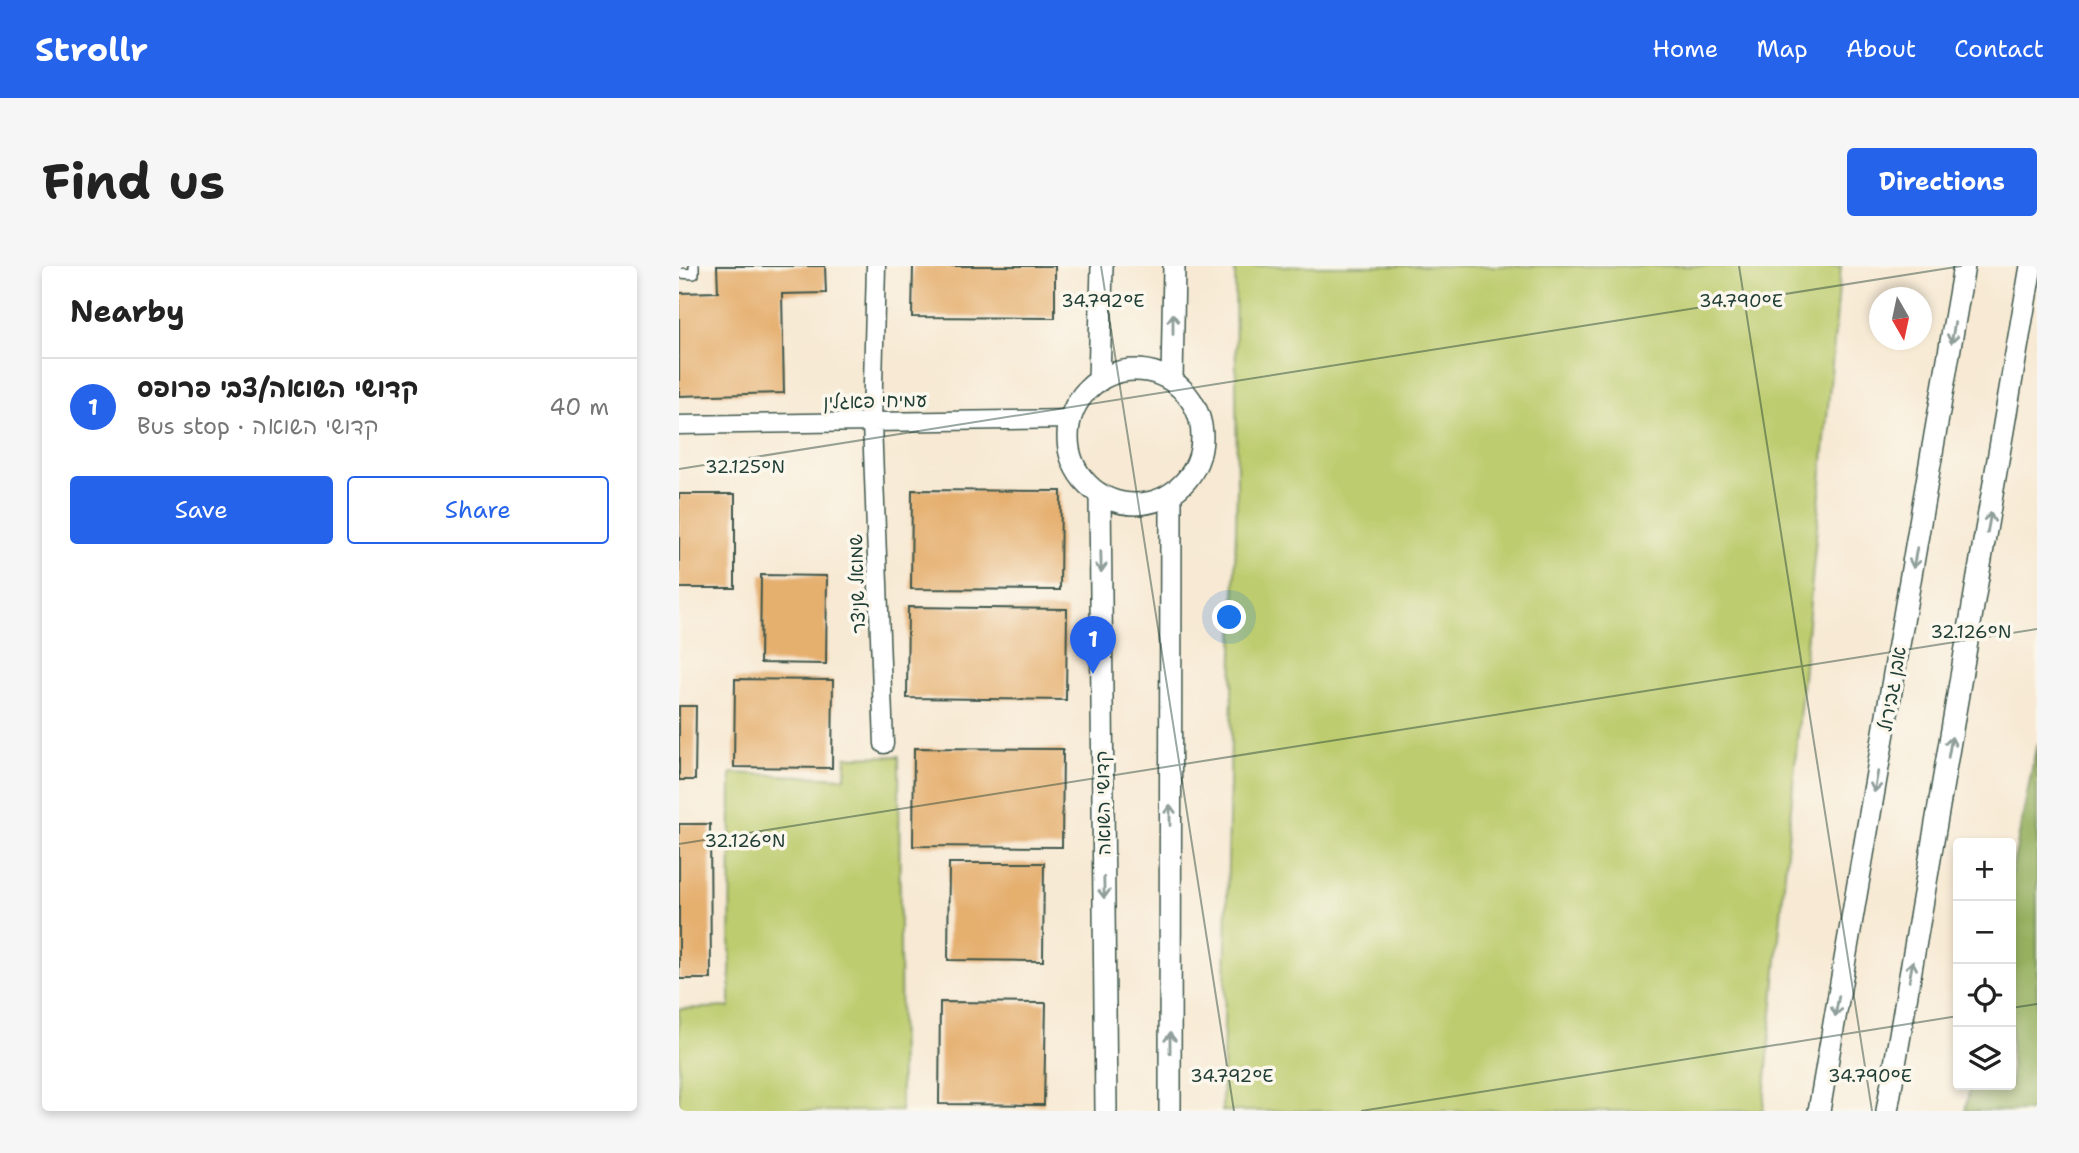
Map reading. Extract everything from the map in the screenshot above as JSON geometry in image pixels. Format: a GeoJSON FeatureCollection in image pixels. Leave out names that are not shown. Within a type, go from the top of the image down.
{"type":"FeatureCollection","features":[{"type":"Feature","properties":{"kind":"street","name":"שמואל שניצר"},"geometry":{"type":"LineString","coordinates":[[876,266],[872,423],[884,744]]}},
{"type":"Feature","properties":{"kind":"street"},"geometry":{"type":"LineString","coordinates":[[1099,381],[1102,266]]}},
{"type":"Feature","properties":{"kind":"street"},"geometry":{"type":"LineString","coordinates":[[1172,381],[1174,266]]}},
{"type":"Feature","properties":{"kind":"street","name":"אבן גבירול"},"geometry":{"type":"LineString","coordinates":[[1819,1111],[1964,266]]}},
{"type":"Feature","properties":{"kind":"street"},"geometry":{"type":"LineString","coordinates":[[1887,1111],[2031,266]]}},
{"type":"Feature","properties":{"kind":"street"},"geometry":{"type":"LineString","coordinates":[[1136,370],[1155,373],[1172,381],[1189,396],[1199,416],[1203,438],[1199,460],[1187,480],[1171,494],[1153,502],[1117,502],[1100,494],[1083,480],[1073,462],[1068,440],[1070,419],[1077,404],[1099,381],[1117,373],[1136,370]]}},
{"type":"Feature","properties":{"kind":"street","name":"עמיחי פאגלין"},"geometry":{"type":"LineString","coordinates":[[679,425],[1070,419]]}},
{"type":"Feature","properties":{"kind":"street","name":"קדושי השואה"},"geometry":{"type":"LineString","coordinates":[[1100,494],[1106,1111]]}},
{"type":"Feature","properties":{"kind":"street"},"geometry":{"type":"LineString","coordinates":[[1170,1111],[1171,494]]}},
{"type":"Feature","properties":{"kind":"lane"},"geometry":{"type":"LineString","coordinates":[[679,273],[694,274],[694,266]]}},
{"type":"Feature","properties":{"kind":"green space"},"geometry":{"type":"Polygon","coordinates":[[[1235,266],[1841,266],[1763,1111],[1222,1111],[1237,486],[1235,266]]]}},
{"type":"Feature","properties":{"kind":"green space"},"geometry":{"type":"Polygon","coordinates":[[[2037,743],[2037,1111],[1965,1111],[1969,1090],[2016,1090],[2016,850],[2037,743]]]}},
{"type":"Feature","properties":{"kind":"green space"},"geometry":{"type":"Polygon","coordinates":[[[899,756],[901,1111],[679,1111],[679,1009],[730,1007],[731,773],[845,778],[846,757],[899,756]]]}},
{"type":"Feature","properties":{"kind":"building"},"geometry":{"type":"Polygon","coordinates":[[[717,266],[825,266],[826,293],[782,294],[784,393],[679,396],[679,293],[718,292],[717,266]]]}},
{"type":"Feature","properties":{"kind":"building"},"geometry":{"type":"Polygon","coordinates":[[[913,266],[1055,266],[1055,318],[912,317],[913,266]]]}},
{"type":"Feature","properties":{"kind":"building"},"geometry":{"type":"Polygon","coordinates":[[[912,490],[1061,491],[1060,590],[911,589],[912,490]]]}},
{"type":"Feature","properties":{"kind":"building"},"geometry":{"type":"Polygon","coordinates":[[[679,494],[735,494],[735,588],[679,588],[679,494]]]}},
{"type":"Feature","properties":{"kind":"building"},"geometry":{"type":"Polygon","coordinates":[[[761,575],[827,576],[826,664],[760,663],[761,575]]]}},
{"type":"Feature","properties":{"kind":"building"},"geometry":{"type":"Polygon","coordinates":[[[908,607],[1067,609],[1066,700],[907,698],[908,607]]]}},
{"type":"Feature","properties":{"kind":"building"},"geometry":{"type":"Polygon","coordinates":[[[735,679],[833,680],[832,768],[734,767],[735,679]]]}},
{"type":"Feature","properties":{"kind":"building"},"geometry":{"type":"Polygon","coordinates":[[[679,706],[696,706],[695,780],[679,780],[679,706]]]}},
{"type":"Feature","properties":{"kind":"building"},"geometry":{"type":"Polygon","coordinates":[[[914,748],[1063,749],[1062,847],[913,846],[914,748]]]}},
{"type":"Feature","properties":{"kind":"building"},"geometry":{"type":"Polygon","coordinates":[[[679,824],[710,824],[711,979],[679,979],[679,824]]]}},
{"type":"Feature","properties":{"kind":"building"},"geometry":{"type":"Polygon","coordinates":[[[949,863],[1044,863],[1043,961],[948,960],[949,863]]]}},
{"type":"Feature","properties":{"kind":"building"},"geometry":{"type":"Polygon","coordinates":[[[940,1002],[1046,1003],[1044,1105],[939,1104],[940,1002]]]}},
{"type":"Feature","properties":{"kind":"place","name":"קדושי השואה/צבי פרופס"},"geometry":{"type":"Point","coordinates":[1093,674]}}]}
